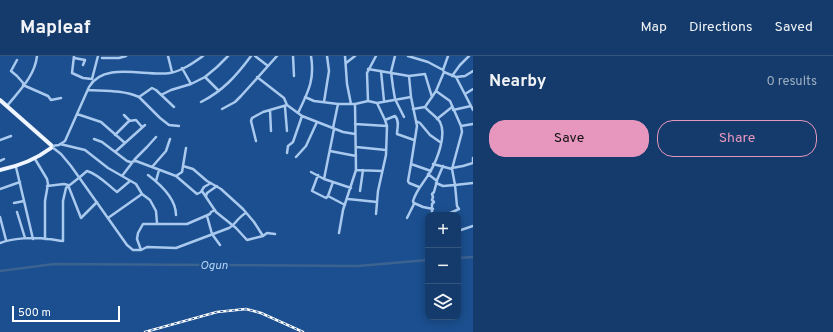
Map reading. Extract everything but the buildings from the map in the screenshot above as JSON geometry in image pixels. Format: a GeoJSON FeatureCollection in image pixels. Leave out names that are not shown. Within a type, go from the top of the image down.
{"type":"FeatureCollection","features":[{"type":"Feature","properties":{"kind":"main road"},"geometry":{"type":"LineString","coordinates":[[0,101],[51,147]]}},
{"type":"Feature","properties":{"kind":"main road"},"geometry":{"type":"LineString","coordinates":[[0,101],[51,147]]}},
{"type":"Feature","properties":{"kind":"main road"},"geometry":{"type":"LineString","coordinates":[[0,170],[16,167],[34,159],[51,147]]}},
{"type":"Feature","properties":{"kind":"main road"},"geometry":{"type":"LineString","coordinates":[[0,170],[22,163],[51,147]]}},
{"type":"Feature","properties":{"kind":"street"},"geometry":{"type":"LineString","coordinates":[[7,106],[24,85],[35,67],[37,56]]}},
{"type":"Feature","properties":{"kind":"street"},"geometry":{"type":"LineString","coordinates":[[51,147],[60,144],[65,140],[91,84],[98,56]]}},
{"type":"Feature","properties":{"kind":"street"},"geometry":{"type":"LineString","coordinates":[[102,58],[119,58],[126,56]]}},
{"type":"Feature","properties":{"kind":"street"},"geometry":{"type":"LineString","coordinates":[[168,56],[172,72]]}},
{"type":"Feature","properties":{"kind":"street"},"geometry":{"type":"LineString","coordinates":[[91,84],[98,78],[111,73],[152,74],[172,72],[203,56]]}},
{"type":"Feature","properties":{"kind":"street"},"geometry":{"type":"LineString","coordinates":[[161,95],[205,77],[218,68],[228,56]]}},
{"type":"Feature","properties":{"kind":"street"},"geometry":{"type":"LineString","coordinates":[[201,102],[230,82],[251,56]]}},
{"type":"Feature","properties":{"kind":"street"},"geometry":{"type":"LineString","coordinates":[[255,56],[268,66]]}},
{"type":"Feature","properties":{"kind":"street"},"geometry":{"type":"LineString","coordinates":[[222,109],[238,99],[277,56]]}},
{"type":"Feature","properties":{"kind":"street"},"geometry":{"type":"LineString","coordinates":[[293,56],[294,76]]}},
{"type":"Feature","properties":{"kind":"street"},"geometry":{"type":"LineString","coordinates":[[298,113],[312,77],[313,68],[311,56]]}},
{"type":"Feature","properties":{"kind":"street"},"geometry":{"type":"LineString","coordinates":[[324,102],[329,71],[327,56]]}},
{"type":"Feature","properties":{"kind":"street"},"geometry":{"type":"LineString","coordinates":[[345,56],[350,104]]}},
{"type":"Feature","properties":{"kind":"street"},"geometry":{"type":"LineString","coordinates":[[346,63],[355,56]]}},
{"type":"Feature","properties":{"kind":"street"},"geometry":{"type":"LineString","coordinates":[[368,101],[367,73],[376,56]]}},
{"type":"Feature","properties":{"kind":"street"},"geometry":{"type":"LineString","coordinates":[[395,56],[391,72],[395,99],[404,117]]}},
{"type":"Feature","properties":{"kind":"street"},"geometry":{"type":"LineString","coordinates":[[408,56],[428,62],[456,77],[465,76],[473,71]]}},
{"type":"Feature","properties":{"kind":"street"},"geometry":{"type":"LineString","coordinates":[[413,109],[424,107],[436,92],[448,56]]}},
{"type":"Feature","properties":{"kind":"street"},"geometry":{"type":"LineString","coordinates":[[452,76],[469,56]]}},
{"type":"Feature","properties":{"kind":"street"},"geometry":{"type":"LineString","coordinates":[[84,65],[85,60],[74,57],[72,73],[83,78],[92,79]]}},
{"type":"Feature","properties":{"kind":"street"},"geometry":{"type":"LineString","coordinates":[[17,60],[10,71],[18,76],[24,85],[48,96],[50,100],[61,98]]}},
{"type":"Feature","properties":{"kind":"street"},"geometry":{"type":"LineString","coordinates":[[182,68],[191,84]]}},
{"type":"Feature","properties":{"kind":"street"},"geometry":{"type":"LineString","coordinates":[[368,69],[409,76],[425,75],[432,97]]}},
{"type":"Feature","properties":{"kind":"street"},"geometry":{"type":"LineString","coordinates":[[381,71],[384,101]]}},
{"type":"Feature","properties":{"kind":"street"},"geometry":{"type":"LineString","coordinates":[[409,76],[416,130],[408,181],[409,183],[419,187]]}},
{"type":"Feature","properties":{"kind":"street"},"geometry":{"type":"LineString","coordinates":[[205,77],[219,91]]}},
{"type":"Feature","properties":{"kind":"street"},"geometry":{"type":"LineString","coordinates":[[258,77],[284,98],[286,106],[287,131]]}},
{"type":"Feature","properties":{"kind":"street"},"geometry":{"type":"LineString","coordinates":[[456,77],[473,110]]}},
{"type":"Feature","properties":{"kind":"street"},"geometry":{"type":"LineString","coordinates":[[139,97],[152,88],[174,107]]}},
{"type":"Feature","properties":{"kind":"street"},"geometry":{"type":"LineString","coordinates":[[465,94],[473,89]]}},
{"type":"Feature","properties":{"kind":"street"},"geometry":{"type":"LineString","coordinates":[[88,90],[123,93],[139,97],[169,125],[179,126]]}},
{"type":"Feature","properties":{"kind":"street"},"geometry":{"type":"LineString","coordinates":[[436,92],[448,99],[461,126],[462,136],[452,168],[457,206],[459,209],[452,212]]}},
{"type":"Feature","properties":{"kind":"street"},"geometry":{"type":"LineString","coordinates":[[305,98],[314,101],[338,104],[355,104],[368,101],[377,103],[411,97]]}},
{"type":"Feature","properties":{"kind":"street"},"geometry":{"type":"LineString","coordinates":[[376,214],[386,150],[387,126],[377,103]]}},
{"type":"Feature","properties":{"kind":"street"},"geometry":{"type":"LineString","coordinates":[[324,179],[338,104]]}},
{"type":"Feature","properties":{"kind":"street"},"geometry":{"type":"LineString","coordinates":[[339,233],[345,205],[356,170],[355,104]]}},
{"type":"Feature","properties":{"kind":"street"},"geometry":{"type":"LineString","coordinates":[[256,141],[252,119],[261,113],[286,106],[302,116],[334,129],[355,134]]}},
{"type":"Feature","properties":{"kind":"street"},"geometry":{"type":"LineString","coordinates":[[437,119],[453,108],[472,106]]}},
{"type":"Feature","properties":{"kind":"street"},"geometry":{"type":"LineString","coordinates":[[407,218],[414,204],[413,201],[419,187],[431,171],[441,143],[443,130],[437,119],[424,107]]}},
{"type":"Feature","properties":{"kind":"street"},"geometry":{"type":"LineString","coordinates":[[270,110],[271,131]]}},
{"type":"Feature","properties":{"kind":"street"},"geometry":{"type":"LineString","coordinates":[[77,114],[100,122],[125,143]]}},
{"type":"Feature","properties":{"kind":"street"},"geometry":{"type":"LineString","coordinates":[[124,115],[130,121]]}},
{"type":"Feature","properties":{"kind":"street"},"geometry":{"type":"LineString","coordinates":[[287,153],[288,146],[292,142],[302,116]]}},
{"type":"Feature","properties":{"kind":"street"},"geometry":{"type":"LineString","coordinates":[[385,120],[394,116],[398,123],[397,134],[414,140]]}},
{"type":"Feature","properties":{"kind":"street"},"geometry":{"type":"LineString","coordinates":[[115,134],[130,121],[136,120],[142,128]]}},
{"type":"Feature","properties":{"kind":"street"},"geometry":{"type":"LineString","coordinates":[[416,121],[441,143]]}},
{"type":"Feature","properties":{"kind":"street"},"geometry":{"type":"LineString","coordinates":[[296,157],[306,146],[317,122]]}},
{"type":"Feature","properties":{"kind":"street"},"geometry":{"type":"LineString","coordinates":[[355,124],[387,126]]}},
{"type":"Feature","properties":{"kind":"street"},"geometry":{"type":"LineString","coordinates":[[461,126],[473,124]]}},
{"type":"Feature","properties":{"kind":"street"},"geometry":{"type":"LineString","coordinates":[[115,152],[145,125]]}},
{"type":"Feature","properties":{"kind":"street"},"geometry":{"type":"LineString","coordinates":[[0,140],[11,136]]}},
{"type":"Feature","properties":{"kind":"street"},"geometry":{"type":"LineString","coordinates":[[122,176],[134,160],[156,136]]}},
{"type":"Feature","properties":{"kind":"street"},"geometry":{"type":"LineString","coordinates":[[94,139],[102,142],[127,161],[130,162],[134,160],[176,176],[197,194],[211,183]]}},
{"type":"Feature","properties":{"kind":"street"},"geometry":{"type":"LineString","coordinates":[[152,167],[166,151],[170,139]]}},
{"type":"Feature","properties":{"kind":"street"},"geometry":{"type":"LineString","coordinates":[[60,144],[85,150],[108,168],[138,186],[142,194],[150,200],[156,212],[157,223]]}},
{"type":"Feature","properties":{"kind":"street"},"geometry":{"type":"LineString","coordinates":[[51,147],[61,154],[80,177],[129,248],[133,250],[141,250],[147,247],[176,248],[233,226],[240,216],[246,214]]}},
{"type":"Feature","properties":{"kind":"street"},"geometry":{"type":"LineString","coordinates":[[356,147],[386,150]]}},
{"type":"Feature","properties":{"kind":"street"},"geometry":{"type":"LineString","coordinates":[[176,176],[182,172],[186,148]]}},
{"type":"Feature","properties":{"kind":"street"},"geometry":{"type":"LineString","coordinates":[[330,151],[356,156]]}},
{"type":"Feature","properties":{"kind":"street"},"geometry":{"type":"LineString","coordinates":[[433,164],[452,168],[473,163],[473,158]]}},
{"type":"Feature","properties":{"kind":"street"},"geometry":{"type":"LineString","coordinates":[[0,161],[4,159]]}},
{"type":"Feature","properties":{"kind":"street"},"geometry":{"type":"LineString","coordinates":[[34,159],[47,179],[45,201],[45,238]]}},
{"type":"Feature","properties":{"kind":"street"},"geometry":{"type":"LineString","coordinates":[[411,164],[431,171]]}},
{"type":"Feature","properties":{"kind":"street"},"geometry":{"type":"LineString","coordinates":[[183,166],[193,169],[217,186],[243,209],[263,236]]}},
{"type":"Feature","properties":{"kind":"street"},"geometry":{"type":"LineString","coordinates":[[432,212],[432,204],[434,202],[432,200],[432,194],[443,166]]}},
{"type":"Feature","properties":{"kind":"street"},"geometry":{"type":"LineString","coordinates":[[16,167],[33,238]]}},
{"type":"Feature","properties":{"kind":"street"},"geometry":{"type":"LineString","coordinates":[[156,181],[159,170]]}},
{"type":"Feature","properties":{"kind":"street"},"geometry":{"type":"LineString","coordinates":[[356,170],[382,171]]}},
{"type":"Feature","properties":{"kind":"street"},"geometry":{"type":"LineString","coordinates":[[360,192],[363,170]]}},
{"type":"Feature","properties":{"kind":"street"},"geometry":{"type":"LineString","coordinates":[[0,243],[6,240],[25,238],[64,240],[63,198],[66,188],[87,171],[96,175],[117,192],[130,181]]}},
{"type":"Feature","properties":{"kind":"street"},"geometry":{"type":"LineString","coordinates":[[311,172],[324,179],[351,188]]}},
{"type":"Feature","properties":{"kind":"street"},"geometry":{"type":"LineString","coordinates":[[428,174],[436,182],[443,186],[473,183]]}},
{"type":"Feature","properties":{"kind":"street"},"geometry":{"type":"LineString","coordinates":[[148,175],[156,181],[167,194],[175,206],[176,215]]}},
{"type":"Feature","properties":{"kind":"street"},"geometry":{"type":"LineString","coordinates":[[318,175],[312,191],[326,198],[328,196],[345,205]]}},
{"type":"Feature","properties":{"kind":"street"},"geometry":{"type":"LineString","coordinates":[[0,189],[20,182]]}},
{"type":"Feature","properties":{"kind":"street"},"geometry":{"type":"LineString","coordinates":[[328,196],[333,182]]}},
{"type":"Feature","properties":{"kind":"street"},"geometry":{"type":"LineString","coordinates":[[47,186],[68,185]]}},
{"type":"Feature","properties":{"kind":"street"},"geometry":{"type":"LineString","coordinates":[[68,185],[81,218],[97,202]]}},
{"type":"Feature","properties":{"kind":"street"},"geometry":{"type":"LineString","coordinates":[[206,196],[207,193],[217,186]]}},
{"type":"Feature","properties":{"kind":"street"},"geometry":{"type":"LineString","coordinates":[[202,191],[215,210],[248,240],[263,236],[267,233],[275,234]]}},
{"type":"Feature","properties":{"kind":"street"},"geometry":{"type":"LineString","coordinates":[[108,218],[142,194]]}},
{"type":"Feature","properties":{"kind":"street"},"geometry":{"type":"LineString","coordinates":[[348,199],[377,202]]}},
{"type":"Feature","properties":{"kind":"street"},"geometry":{"type":"LineString","coordinates":[[14,203],[24,201]]}},
{"type":"Feature","properties":{"kind":"street"},"geometry":{"type":"LineString","coordinates":[[414,204],[433,209]]}},
{"type":"Feature","properties":{"kind":"street"},"geometry":{"type":"LineString","coordinates":[[141,250],[137,239],[142,224],[187,224],[207,216],[215,210]]}},
{"type":"Feature","properties":{"kind":"street"},"geometry":{"type":"LineString","coordinates":[[17,212],[25,238]]}},
{"type":"Feature","properties":{"kind":"street"},"geometry":{"type":"LineString","coordinates":[[207,216],[212,234],[220,245]]}},
{"type":"Feature","properties":{"kind":"street"},"geometry":{"type":"LineString","coordinates":[[0,217],[6,240]]}},
{"type":"Feature","properties":{"kind":"street"},"geometry":{"type":"LineString","coordinates":[[461,229],[473,226]]}},
{"type":"Feature","properties":{"kind":"waterway","name":"Ogun"},"geometry":{"type":"LineString","coordinates":[[461,258],[473,257]]}},
{"type":"Feature","properties":{"kind":"waterway","name":"Ogun"},"geometry":{"type":"LineString","coordinates":[[0,271],[54,264],[358,266],[425,260]]}},
{"type":"Feature","properties":{"kind":"railway"},"geometry":{"type":"LineString","coordinates":[[145,332],[217,312],[246,309],[261,313],[303,332]]}}]}
